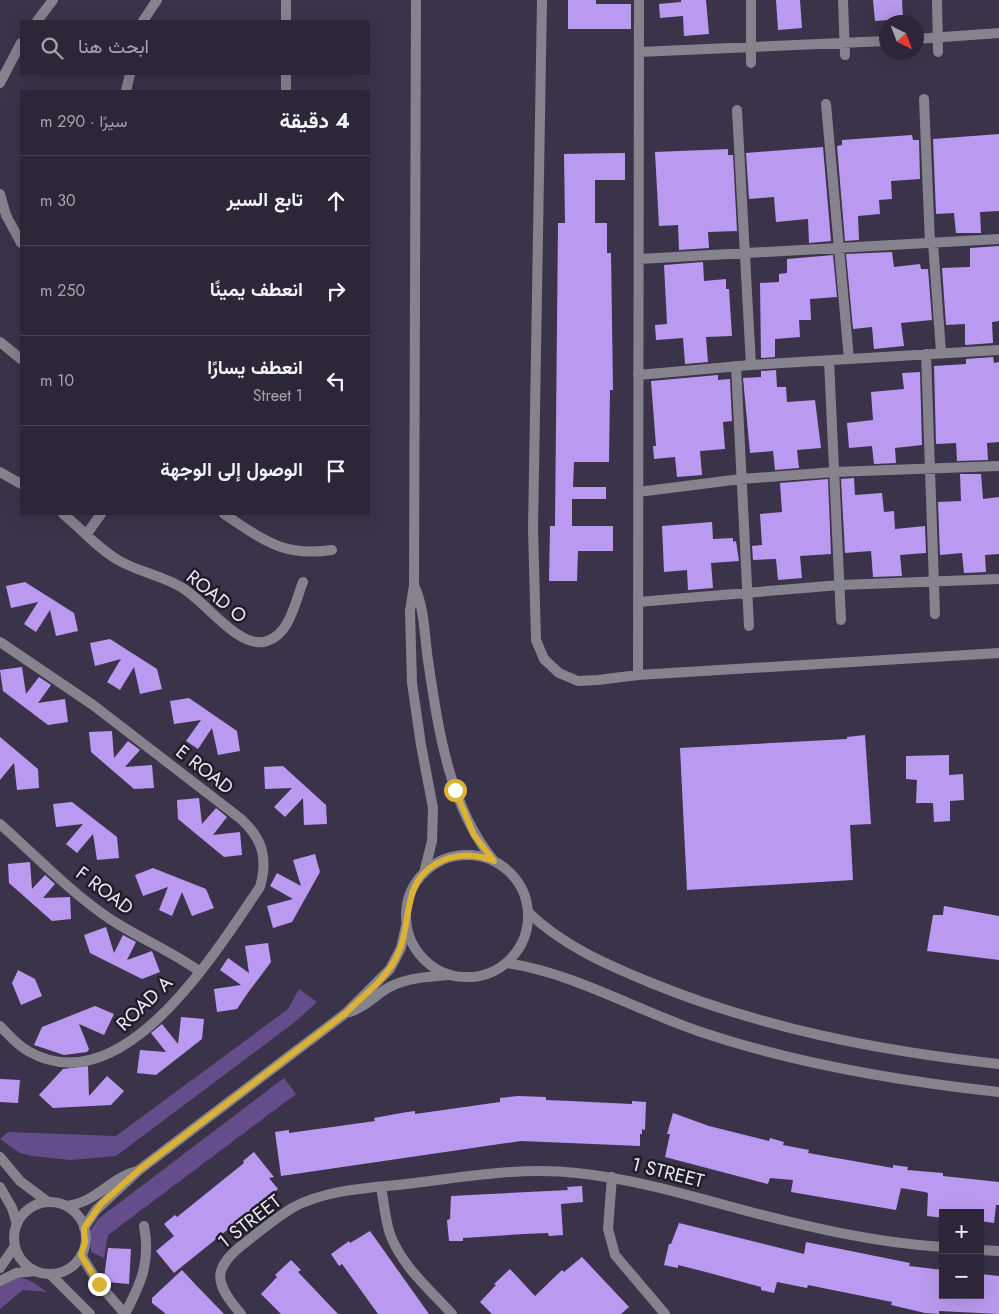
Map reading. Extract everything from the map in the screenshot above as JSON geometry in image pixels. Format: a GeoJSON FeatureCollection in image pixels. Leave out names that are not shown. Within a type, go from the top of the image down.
{"type":"FeatureCollection","features":[{"type":"Feature","properties":{"kind":"street"},"geometry":{"type":"LineString","coordinates":[[38,20],[53,0]]}},
{"type":"Feature","properties":{"kind":"street"},"geometry":{"type":"LineString","coordinates":[[144,20],[156,0]]}},
{"type":"Feature","properties":{"kind":"street"},"geometry":{"type":"LineString","coordinates":[[84,1228],[101,1204],[139,1170],[346,1013],[390,969],[401,948],[406,926],[408,903],[412,892],[424,873],[432,841],[433,808],[412,683],[410,611],[414,585],[416,0]]}},
{"type":"Feature","properties":{"kind":"street"},"geometry":{"type":"LineString","coordinates":[[542,0],[533,529],[536,640],[544,659],[559,673],[578,680],[598,680],[638,675],[999,653]]}},
{"type":"Feature","properties":{"kind":"street"},"geometry":{"type":"LineString","coordinates":[[638,675],[639,0]]}},
{"type":"Feature","properties":{"kind":"street"},"geometry":{"type":"LineString","coordinates":[[751,0],[751,63]]}},
{"type":"Feature","properties":{"kind":"street"},"geometry":{"type":"LineString","coordinates":[[843,0],[845,50]]}},
{"type":"Feature","properties":{"kind":"street"},"geometry":{"type":"LineString","coordinates":[[937,0],[938,52]]}},
{"type":"Feature","properties":{"kind":"street"},"geometry":{"type":"LineString","coordinates":[[283,1],[286,20]]}},
{"type":"Feature","properties":{"kind":"street"},"geometry":{"type":"LineString","coordinates":[[924,38],[999,33]]}},
{"type":"Feature","properties":{"kind":"street"},"geometry":{"type":"LineString","coordinates":[[639,52],[751,49],[845,50],[879,43]]}},
{"type":"Feature","properties":{"kind":"street"},"geometry":{"type":"LineString","coordinates":[[0,83],[20,45]]}},
{"type":"Feature","properties":{"kind":"street"},"geometry":{"type":"LineString","coordinates":[[126,90],[130,75]]}},
{"type":"Feature","properties":{"kind":"street"},"geometry":{"type":"LineString","coordinates":[[286,75],[286,90]]}},
{"type":"Feature","properties":{"kind":"street"},"geometry":{"type":"LineString","coordinates":[[924,99],[932,243],[941,352]]}},
{"type":"Feature","properties":{"kind":"street"},"geometry":{"type":"LineString","coordinates":[[826,104],[849,359]]}},
{"type":"Feature","properties":{"kind":"street"},"geometry":{"type":"LineString","coordinates":[[737,110],[751,365]]}},
{"type":"Feature","properties":{"kind":"street"},"geometry":{"type":"LineString","coordinates":[[0,194],[6,215],[20,241]]}},
{"type":"Feature","properties":{"kind":"street"},"geometry":{"type":"LineString","coordinates":[[638,259],[999,239]]}},
{"type":"Feature","properties":{"kind":"street"},"geometry":{"type":"LineString","coordinates":[[0,342],[20,358]]}},
{"type":"Feature","properties":{"kind":"street"},"geometry":{"type":"LineString","coordinates":[[638,375],[736,366],[941,352],[999,350]]}},
{"type":"Feature","properties":{"kind":"street"},"geometry":{"type":"LineString","coordinates":[[926,354],[935,614]]}},
{"type":"Feature","properties":{"kind":"street"},"geometry":{"type":"LineString","coordinates":[[829,361],[842,620]]}},
{"type":"Feature","properties":{"kind":"street"},"geometry":{"type":"LineString","coordinates":[[736,366],[749,626]]}},
{"type":"Feature","properties":{"kind":"street"},"geometry":{"type":"LineString","coordinates":[[638,492],[741,479],[834,472],[999,466]]}},
{"type":"Feature","properties":{"kind":"street"},"geometry":{"type":"LineString","coordinates":[[0,472],[20,483]]}},
{"type":"Feature","properties":{"kind":"street","name":"ROAD O"},"geometry":{"type":"LineString","coordinates":[[64,515],[116,559],[180,586],[195,596],[243,640],[254,643],[266,642],[276,637],[285,628],[303,582]]}},
{"type":"Feature","properties":{"kind":"street"},"geometry":{"type":"LineString","coordinates":[[86,535],[100,515]]}},
{"type":"Feature","properties":{"kind":"street"},"geometry":{"type":"LineString","coordinates":[[226,515],[269,544],[289,551],[311,553],[332,550]]}},
{"type":"Feature","properties":{"kind":"street"},"geometry":{"type":"LineString","coordinates":[[638,602],[747,591],[840,585],[934,583],[999,579]]}},
{"type":"Feature","properties":{"kind":"street"},"geometry":{"type":"LineString","coordinates":[[414,585],[421,601],[434,697],[455,790],[474,835],[494,861]]}},
{"type":"Feature","properties":{"kind":"street","name":"E ROAD"},"geometry":{"type":"LineString","coordinates":[[0,642],[93,705],[170,764],[241,819],[252,829],[260,842],[264,857],[264,872],[260,887],[199,971]]}},
{"type":"Feature","properties":{"kind":"street","name":"F ROAD"},"geometry":{"type":"LineString","coordinates":[[0,824],[92,906],[131,932],[168,951],[199,971]]}},
{"type":"Feature","properties":{"kind":"street"},"geometry":{"type":"LineString","coordinates":[[346,1013],[359,1009],[382,991],[399,983],[418,978],[451,975],[474,976],[496,970],[506,963],[523,940],[528,912],[524,895],[509,871],[494,861],[478,856],[455,856],[424,873]]}},
{"type":"Feature","properties":{"kind":"street"},"geometry":{"type":"LineString","coordinates":[[528,912],[576,950],[644,980],[728,1011],[840,1041],[999,1064]]}},
{"type":"Feature","properties":{"kind":"street"},"geometry":{"type":"LineString","coordinates":[[406,926],[415,948],[422,957],[440,971],[451,975]]}},
{"type":"Feature","properties":{"kind":"street"},"geometry":{"type":"LineString","coordinates":[[506,963],[536,968],[566,977],[636,1007],[700,1031],[813,1062],[856,1072],[999,1092]]}},
{"type":"Feature","properties":{"kind":"street","name":"ROAD A"},"geometry":{"type":"LineString","coordinates":[[0,1026],[16,1042],[43,1058],[77,1062],[95,1060],[112,1054],[149,1028],[199,971]]}},
{"type":"Feature","properties":{"kind":"street"},"geometry":{"type":"LineString","coordinates":[[0,1157],[20,1181],[48,1202]]}},
{"type":"Feature","properties":{"kind":"street"},"geometry":{"type":"LineString","coordinates":[[16,1224],[26,1211],[40,1203],[48,1202],[66,1206],[86,1201],[123,1176],[139,1170]]}},
{"type":"Feature","properties":{"kind":"street","name":"1 STREET"},"geometry":{"type":"LineString","coordinates":[[241,1314],[223,1290],[220,1279],[221,1267],[227,1257],[279,1216],[308,1200],[340,1192],[499,1172],[574,1172],[612,1177],[648,1184],[842,1233],[917,1246],[939,1247]]}},
{"type":"Feature","properties":{"kind":"street"},"geometry":{"type":"LineString","coordinates":[[612,1177],[607,1215],[610,1242],[623,1267],[665,1314]]}},
{"type":"Feature","properties":{"kind":"street"},"geometry":{"type":"LineString","coordinates":[[0,1187],[12,1208],[16,1224],[15,1246],[22,1261],[36,1271]]}},
{"type":"Feature","properties":{"kind":"street"},"geometry":{"type":"LineString","coordinates":[[381,1187],[386,1218],[396,1246],[404,1259],[452,1314]]}},
{"type":"Feature","properties":{"kind":"street"},"geometry":{"type":"LineString","coordinates":[[50,1274],[71,1266],[81,1255],[85,1242],[84,1228],[77,1215],[66,1206]]}},
{"type":"Feature","properties":{"kind":"street"},"geometry":{"type":"LineString","coordinates":[[81,1255],[99,1284],[125,1314],[138,1289],[147,1257],[144,1226]]}},
{"type":"Feature","properties":{"kind":"street"},"geometry":{"type":"LineString","coordinates":[[0,1268],[15,1246]]}},
{"type":"Feature","properties":{"kind":"street"},"geometry":{"type":"LineString","coordinates":[[984,1250],[999,1251]]}},
{"type":"Feature","properties":{"kind":"street"},"geometry":{"type":"LineString","coordinates":[[0,1281],[16,1273],[36,1271],[50,1274],[90,1314]]}},
{"type":"Feature","properties":{"kind":"shaded area"},"geometry":{"type":"Polygon","coordinates":[[[299,989],[317,1002],[295,1022],[116,1156],[71,1160],[32,1156],[20,1153],[0,1139],[8,1132],[116,1136],[288,1009],[299,989]]]}},
{"type":"Feature","properties":{"kind":"shaded area"},"geometry":{"type":"Polygon","coordinates":[[[284,1078],[296,1094],[108,1235],[104,1258],[91,1252],[91,1230],[98,1219],[284,1078]]]}},
{"type":"Feature","properties":{"kind":"shaded area"},"geometry":{"type":"Polygon","coordinates":[[[18,1277],[31,1281],[47,1292],[23,1290],[0,1309],[0,1283],[18,1277]]]}},
{"type":"Feature","properties":{"kind":"building"},"geometry":{"type":"Polygon","coordinates":[[[568,0],[596,0],[596,4],[631,4],[631,29],[568,29],[568,0]]]}},
{"type":"Feature","properties":{"kind":"building"},"geometry":{"type":"Polygon","coordinates":[[[681,0],[706,0],[709,34],[684,36],[683,16],[660,18],[659,4],[681,2],[681,0]]]}},
{"type":"Feature","properties":{"kind":"building"},"geometry":{"type":"Polygon","coordinates":[[[776,0],[800,0],[802,28],[778,30],[776,0]]]}},
{"type":"Feature","properties":{"kind":"building"},"geometry":{"type":"Polygon","coordinates":[[[873,0],[902,0],[903,15],[879,15],[879,21],[875,21],[873,0]]]}},
{"type":"Feature","properties":{"kind":"building"},"geometry":{"type":"Polygon","coordinates":[[[999,134],[999,211],[980,212],[981,233],[956,233],[954,213],[936,214],[933,139],[999,134]]]}},
{"type":"Feature","properties":{"kind":"building"},"geometry":{"type":"Polygon","coordinates":[[[912,135],[913,140],[919,140],[920,179],[891,181],[892,199],[879,200],[880,214],[858,216],[859,240],[845,241],[837,146],[842,145],[842,140],[912,135]]]}},
{"type":"Feature","properties":{"kind":"building"},"geometry":{"type":"Polygon","coordinates":[[[823,147],[831,241],[809,243],[808,219],[776,222],[774,197],[749,199],[746,153],[823,147]]]}},
{"type":"Feature","properties":{"kind":"building"},"geometry":{"type":"Polygon","coordinates":[[[728,149],[728,155],[733,155],[737,231],[708,232],[709,248],[679,250],[678,225],[659,226],[655,152],[728,149]]]}},
{"type":"Feature","properties":{"kind":"building"},"geometry":{"type":"Polygon","coordinates":[[[625,153],[625,180],[595,180],[595,223],[607,223],[607,253],[611,253],[613,390],[610,390],[609,462],[574,462],[573,487],[606,487],[606,499],[572,499],[572,526],[613,526],[613,551],[578,551],[577,581],[549,581],[550,526],[555,526],[558,223],[565,223],[564,154],[625,153]]]}},
{"type":"Feature","properties":{"kind":"building"},"geometry":{"type":"Polygon","coordinates":[[[999,246],[999,321],[992,322],[993,343],[965,345],[965,324],[946,325],[942,268],[970,267],[970,248],[999,246]]]}},
{"type":"Feature","properties":{"kind":"building"},"geometry":{"type":"Polygon","coordinates":[[[892,252],[894,267],[920,264],[921,269],[928,269],[932,320],[901,323],[904,346],[874,349],[872,327],[853,329],[846,254],[892,252]]]}},
{"type":"Feature","properties":{"kind":"building"},"geometry":{"type":"Polygon","coordinates":[[[833,255],[837,297],[810,299],[811,320],[799,320],[800,337],[775,339],[775,357],[761,358],[760,283],[779,282],[779,274],[787,273],[787,259],[833,255]]]}},
{"type":"Feature","properties":{"kind":"building"},"geometry":{"type":"Polygon","coordinates":[[[703,262],[704,281],[726,279],[726,289],[729,289],[732,336],[706,337],[708,362],[685,364],[683,338],[656,340],[655,325],[667,324],[664,265],[703,262]]]}},
{"type":"Feature","properties":{"kind":"building"},"geometry":{"type":"Polygon","coordinates":[[[993,357],[994,363],[999,362],[999,442],[987,443],[988,460],[957,461],[956,443],[936,444],[934,366],[966,364],[966,359],[993,357]]]}},
{"type":"Feature","properties":{"kind":"building"},"geometry":{"type":"Polygon","coordinates":[[[776,370],[777,387],[786,387],[787,402],[815,400],[821,448],[797,450],[799,468],[775,470],[773,451],[750,453],[743,378],[761,377],[761,371],[776,370]]]}},
{"type":"Feature","properties":{"kind":"building"},"geometry":{"type":"Polygon","coordinates":[[[920,372],[922,445],[895,448],[896,463],[874,464],[872,446],[849,448],[847,423],[873,420],[871,392],[904,389],[902,373],[920,372]]]}},
{"type":"Feature","properties":{"kind":"building"},"geometry":{"type":"Polygon","coordinates":[[[718,375],[718,380],[730,379],[732,421],[723,422],[725,449],[700,451],[702,475],[677,477],[675,457],[654,459],[653,446],[656,446],[651,381],[718,375]]]}},
{"type":"Feature","properties":{"kind":"building"},"geometry":{"type":"Polygon","coordinates":[[[960,474],[981,474],[983,499],[999,497],[999,554],[985,555],[986,572],[964,573],[962,553],[940,555],[938,502],[961,501],[960,474]]]}},
{"type":"Feature","properties":{"kind":"building"},"geometry":{"type":"Polygon","coordinates":[[[854,478],[855,495],[882,493],[884,512],[894,511],[895,529],[925,526],[926,553],[900,555],[902,576],[873,577],[871,551],[845,553],[841,479],[854,478]]]}},
{"type":"Feature","properties":{"kind":"building"},"geometry":{"type":"Polygon","coordinates":[[[828,479],[831,554],[800,556],[802,578],[778,580],[776,559],[753,560],[752,546],[762,545],[760,514],[782,512],[780,483],[828,479]]]}},
{"type":"Feature","properties":{"kind":"building"},"geometry":{"type":"Polygon","coordinates":[[[712,522],[713,539],[733,538],[733,542],[736,541],[739,561],[711,563],[713,588],[688,590],[687,570],[664,572],[662,526],[712,522]]]}},
{"type":"Feature","properties":{"kind":"building"},"geometry":{"type":"Polygon","coordinates":[[[25,582],[74,613],[78,631],[56,636],[50,610],[36,632],[24,624],[38,602],[11,608],[6,586],[25,582]]]}},
{"type":"Feature","properties":{"kind":"building"},"geometry":{"type":"Polygon","coordinates":[[[110,639],[157,669],[162,689],[140,694],[134,667],[120,690],[107,682],[121,659],[95,666],[90,643],[110,639]]]}},
{"type":"Feature","properties":{"kind":"building"},"geometry":{"type":"Polygon","coordinates":[[[22,667],[26,694],[39,677],[51,685],[38,703],[65,699],[68,722],[48,725],[3,691],[0,670],[22,667]]]}},
{"type":"Feature","properties":{"kind":"building"},"geometry":{"type":"Polygon","coordinates":[[[189,698],[237,731],[240,751],[218,755],[212,728],[198,749],[186,741],[201,720],[174,724],[170,701],[189,698]]]}},
{"type":"Feature","properties":{"kind":"building"},"geometry":{"type":"Polygon","coordinates":[[[112,731],[114,758],[128,741],[140,750],[125,767],[152,765],[154,788],[134,789],[91,752],[89,732],[112,731]]]}},
{"type":"Feature","properties":{"kind":"building"},"geometry":{"type":"Polygon","coordinates":[[[865,735],[871,824],[850,825],[853,880],[687,890],[680,748],[847,739],[847,737],[865,735]]]}},
{"type":"Feature","properties":{"kind":"building"},"geometry":{"type":"Polygon","coordinates":[[[0,737],[38,769],[39,788],[17,790],[14,763],[0,780],[0,737]]]}},
{"type":"Feature","properties":{"kind":"building"},"geometry":{"type":"Polygon","coordinates":[[[949,755],[949,775],[963,774],[964,800],[950,801],[950,821],[934,822],[933,803],[916,803],[917,780],[906,779],[906,756],[949,755]]]}},
{"type":"Feature","properties":{"kind":"building"},"geometry":{"type":"Polygon","coordinates":[[[283,766],[326,805],[327,824],[304,825],[303,798],[285,817],[274,807],[292,788],[265,789],[264,767],[283,766]]]}},
{"type":"Feature","properties":{"kind":"building"},"geometry":{"type":"Polygon","coordinates":[[[199,798],[202,824],[216,808],[227,817],[213,835],[240,832],[242,855],[224,857],[178,819],[177,800],[199,798]]]}},
{"type":"Feature","properties":{"kind":"building"},"geometry":{"type":"Polygon","coordinates":[[[72,802],[117,837],[119,858],[97,860],[93,834],[77,853],[66,844],[83,824],[56,827],[53,804],[72,802]]]}},
{"type":"Feature","properties":{"kind":"building"},"geometry":{"type":"Polygon","coordinates":[[[315,854],[320,872],[292,922],[273,928],[267,906],[293,899],[270,886],[277,873],[301,886],[293,860],[315,854]]]}},
{"type":"Feature","properties":{"kind":"building"},"geometry":{"type":"Polygon","coordinates":[[[30,862],[32,889],[45,875],[55,884],[43,898],[70,897],[71,919],[52,921],[9,883],[8,864],[30,862]]]}},
{"type":"Feature","properties":{"kind":"building"},"geometry":{"type":"Polygon","coordinates":[[[153,868],[206,889],[214,908],[192,916],[182,892],[172,916],[159,910],[168,887],[143,896],[135,875],[153,868]]]}},
{"type":"Feature","properties":{"kind":"building"},"geometry":{"type":"Polygon","coordinates":[[[944,906],[999,916],[999,960],[927,951],[933,915],[943,915],[944,906]]]}},
{"type":"Feature","properties":{"kind":"building"},"geometry":{"type":"Polygon","coordinates":[[[106,927],[114,953],[123,935],[136,942],[127,960],[152,951],[160,972],[142,979],[90,953],[84,935],[106,927]]]}},
{"type":"Feature","properties":{"kind":"building"},"geometry":{"type":"Polygon","coordinates":[[[268,943],[271,962],[237,1009],[217,1012],[214,989],[241,985],[220,970],[228,958],[249,973],[245,946],[268,943]]]}},
{"type":"Feature","properties":{"kind":"building"},"geometry":{"type":"Polygon","coordinates":[[[18,970],[35,979],[42,996],[21,1005],[12,983],[18,970]]]}},
{"type":"Feature","properties":{"kind":"building"},"geometry":{"type":"Polygon","coordinates":[[[95,1006],[114,1014],[104,1035],[79,1024],[89,1049],[87,1052],[64,1055],[34,1045],[42,1027],[95,1006]]]}},
{"type":"Feature","properties":{"kind":"building"},"geometry":{"type":"Polygon","coordinates":[[[181,1017],[204,1019],[202,1039],[156,1075],[137,1073],[140,1050],[166,1052],[151,1033],[162,1024],[178,1044],[181,1017]]]}},
{"type":"Feature","properties":{"kind":"building"},"geometry":{"type":"Polygon","coordinates":[[[88,1066],[89,1096],[107,1076],[124,1091],[111,1105],[53,1108],[39,1095],[63,1069],[88,1066]]]}},
{"type":"Feature","properties":{"kind":"building"},"geometry":{"type":"Polygon","coordinates":[[[0,1079],[20,1080],[18,1103],[0,1102],[0,1079]]]}},
{"type":"Feature","properties":{"kind":"building"},"geometry":{"type":"Polygon","coordinates":[[[518,1096],[546,1097],[546,1100],[632,1104],[632,1101],[646,1102],[645,1130],[642,1129],[642,1134],[640,1134],[640,1146],[521,1141],[281,1176],[275,1132],[289,1130],[289,1133],[375,1121],[374,1118],[401,1113],[415,1111],[415,1114],[500,1102],[500,1098],[518,1096]]]}},
{"type":"Feature","properties":{"kind":"building"},"geometry":{"type":"Polygon","coordinates":[[[673,1113],[709,1126],[769,1141],[770,1138],[784,1142],[783,1145],[809,1150],[808,1153],[893,1168],[893,1165],[908,1167],[907,1170],[943,1173],[943,1176],[999,1182],[999,1205],[996,1205],[994,1223],[984,1222],[984,1209],[939,1209],[939,1218],[927,1216],[928,1193],[901,1188],[896,1210],[791,1192],[793,1180],[770,1178],[768,1184],[665,1157],[670,1134],[667,1134],[673,1113]]]}},
{"type":"Feature","properties":{"kind":"building"},"geometry":{"type":"Polygon","coordinates":[[[254,1152],[274,1177],[269,1178],[278,1189],[174,1273],[156,1251],[174,1236],[164,1224],[175,1215],[177,1217],[244,1163],[243,1161],[254,1152]]]}},
{"type":"Feature","properties":{"kind":"building"},"geometry":{"type":"Polygon","coordinates":[[[582,1186],[583,1202],[561,1204],[563,1235],[549,1236],[548,1233],[524,1234],[463,1238],[463,1241],[449,1241],[447,1220],[450,1219],[451,1196],[568,1190],[567,1187],[582,1186]]]}},
{"type":"Feature","properties":{"kind":"building"},"geometry":{"type":"Polygon","coordinates":[[[679,1223],[804,1254],[806,1242],[910,1263],[909,1266],[939,1270],[939,1299],[984,1299],[984,1274],[999,1276],[999,1314],[939,1311],[939,1314],[925,1313],[891,1305],[892,1302],[808,1285],[807,1288],[777,1282],[774,1293],[761,1290],[761,1287],[702,1271],[678,1265],[678,1268],[664,1265],[669,1244],[671,1244],[679,1223]]]}},
{"type":"Feature","properties":{"kind":"building"},"geometry":{"type":"Polygon","coordinates":[[[370,1231],[429,1314],[378,1314],[342,1264],[339,1266],[331,1254],[349,1241],[350,1243],[370,1231]]]}},
{"type":"Feature","properties":{"kind":"building"},"geometry":{"type":"Polygon","coordinates":[[[108,1248],[131,1249],[129,1284],[107,1282],[104,1278],[108,1248]]]}},
{"type":"Feature","properties":{"kind":"building"},"geometry":{"type":"Polygon","coordinates":[[[582,1257],[629,1307],[621,1314],[492,1314],[480,1302],[496,1285],[494,1284],[510,1269],[535,1296],[562,1270],[564,1272],[582,1257]]]}},
{"type":"Feature","properties":{"kind":"building"},"geometry":{"type":"Polygon","coordinates":[[[291,1260],[301,1270],[298,1272],[338,1314],[281,1314],[261,1294],[277,1277],[275,1275],[291,1260]]]}},
{"type":"Feature","properties":{"kind":"building"},"geometry":{"type":"Polygon","coordinates":[[[182,1270],[224,1314],[166,1314],[152,1303],[152,1298],[182,1270]]]}},
{"type":"Feature","properties":{"kind":"route"},"geometry":{"type":"LineString","coordinates":[[99,1284],[81,1255],[85,1242],[84,1228],[91,1215],[101,1204],[131,1180],[139,1170],[346,1013],[383,978],[401,948],[406,926],[408,903],[417,882],[424,873],[444,860],[455,856],[478,856],[494,861],[483,849],[466,821],[455,790]]}}]}
